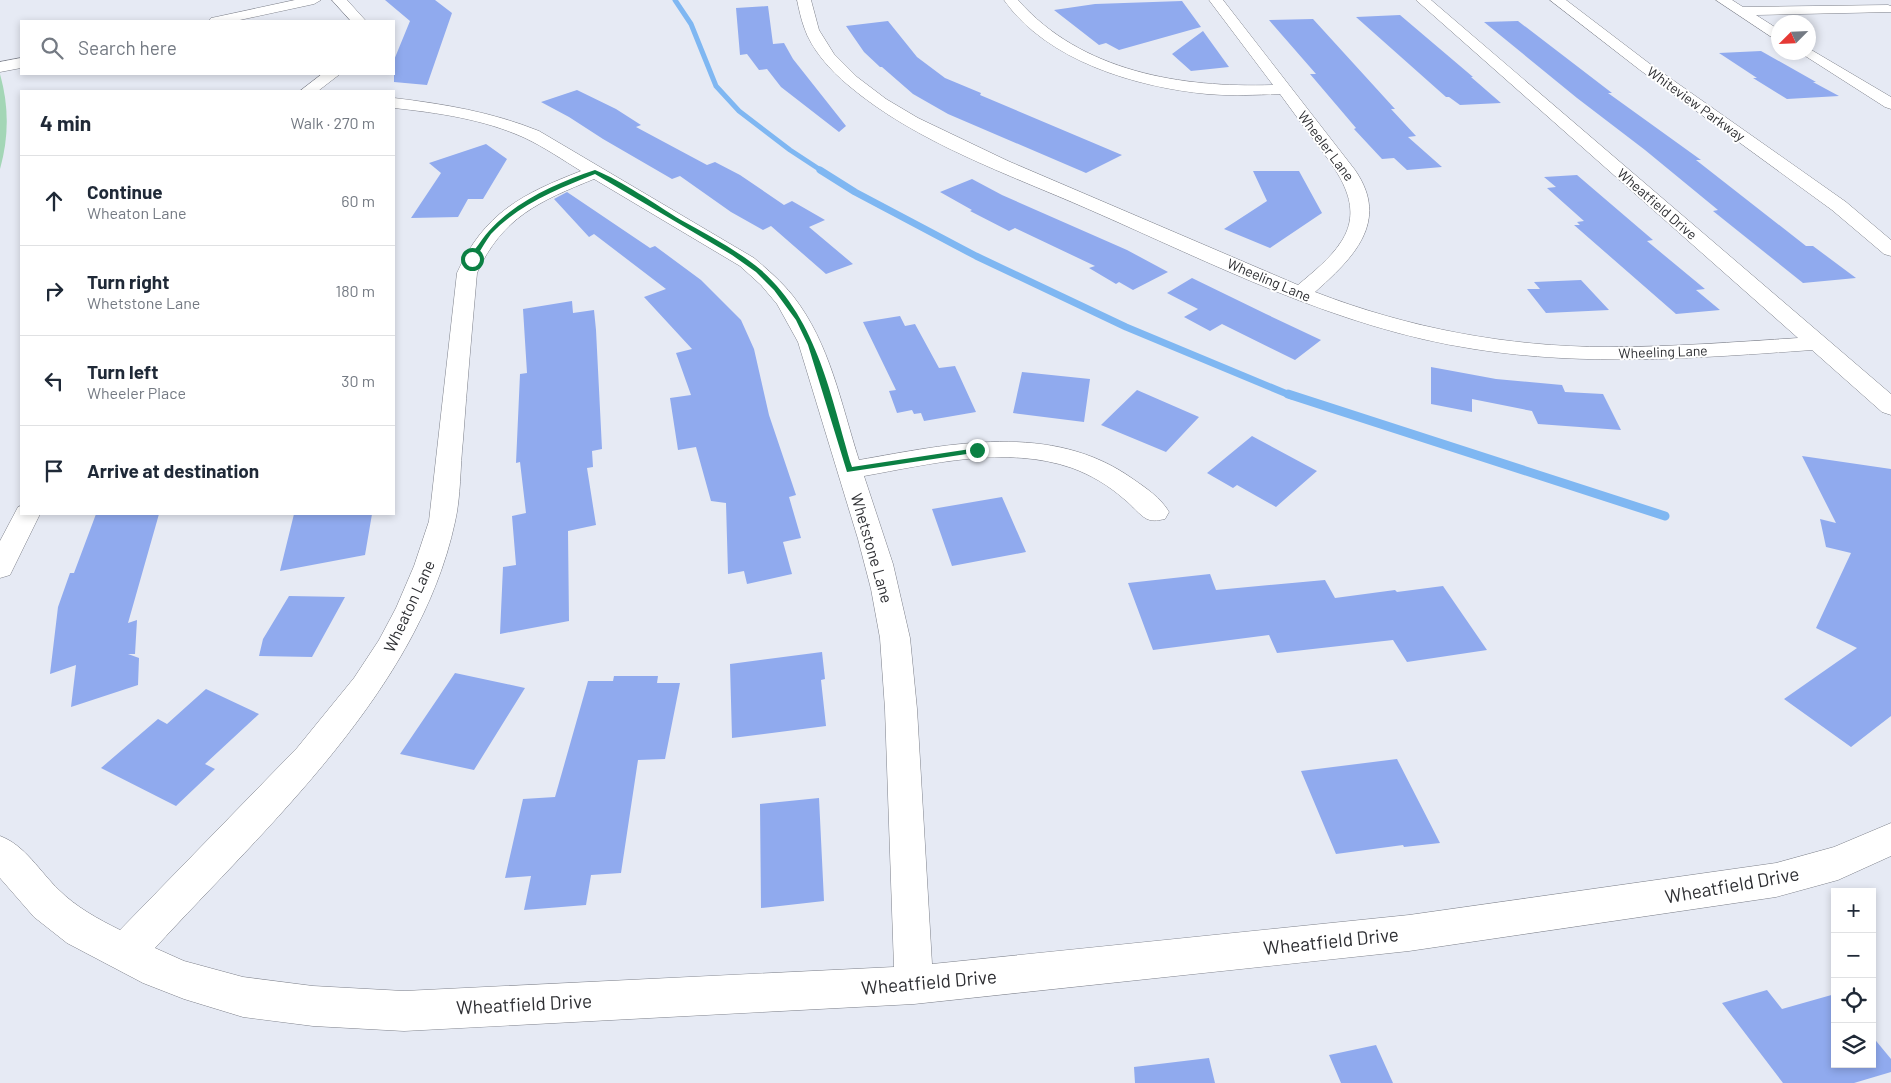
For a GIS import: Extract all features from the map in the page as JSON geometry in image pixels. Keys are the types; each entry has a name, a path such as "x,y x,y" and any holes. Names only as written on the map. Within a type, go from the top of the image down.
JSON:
{"street":[{"path":"221,20 314,0"},
{"path":"339,0 358,20"},
{"name":"Wheeling Lane","path":"804,0 807,22 830,58 857,85 898,114 959,146 1341,310 1390,324 1464,340 1547,352 1576,354 1651,353 1818,343"},
{"path":"1011,0 1025,17 1050,36 1079,53 1123,71 1163,82 1206,89 1284,89"},
{"name":"Wheeler Lane","path":"1216,0 1349,174 1355,184 1361,204 1358,233 1348,249 1300,294"},
{"name":"Wheatfield Drive","path":"1423,0 1891,407"},
{"name":"Whiteview Parkway","path":"1557,0 1645,67 1838,206 1891,250"},
{"path":"1723,0 1771,31"},
{"path":"1741,12 1888,9"},
{"path":"1816,58 1890,104"},
{"path":"0,67 20,63"},
{"path":"309,90 331,75"},
{"name":"Whetstone Lane","path":"395,103 460,112 508,125 533,136 734,254 758,271 777,289 800,320 811,345 850,470 882,581 895,639 900,701 914,984"},
{"name":"Wheaton Lane","path":"125,952 306,762 362,693 390,651 422,585 437,543 442,521 467,273 472,259 489,234 516,210 552,189 595,172"},
{"name":"Whiteview Parkway","path":"1838,206 1891,235"},
{"path":"850,470 977,450 1013,450 1041,453 1067,458 1095,467 1131,489 1156,512"},
{"path":"0,568 26,515"},
{"name":"Wheatfield Drive","path":"0,852 47,904 80,930 157,969 184,980 243,997 352,1009 404,1011 914,984 1409,933 1735,887 1808,872 1846,860 1891,839"}],"green space":[{"path":"0,74 7,121 0,169"}],"building":[{"path":"385,0 435,0 452,13 427,85 394,82 395,58 410,21"},
{"path":"1182,1 1201,27 1119,50 1106,43 1099,45 1054,10 1095,4"},
{"path":"768,6 773,44 784,43 793,59 846,126 839,132 781,87 767,69 759,70 747,54 740,55 736,8"},
{"path":"1400,15 1501,103 1460,105 1446,97 1356,17"},
{"path":"1313,19 1395,109 1391,109 1416,136 1408,137 1442,167 1407,170 1394,158 1382,159 1354,129 1356,128 1310,74 1316,74 1269,20"},
{"path":"888,21 917,57 945,78 981,93 980,95 1122,155 1086,173 948,114 913,94 864,52 846,26"},
{"path":"1518,21 1612,93 1608,93 1701,160 1696,160 1806,246 1813,246 1856,278 1803,283 1713,211 1718,210 1645,150 1577,98 1484,22"},
{"path":"1203,31 1229,67 1191,71 1172,54"},
{"path":"1761,51 1771,57 1771,60 1777,60 1839,96 1787,99 1753,78 1757,78 1719,53"},
{"path":"577,90 616,109 641,125 636,127 707,165 715,162 740,175 784,205 792,201 825,220 809,227 853,264 826,274 771,226 763,230 731,212 680,176 672,179 541,102"},
{"path":"486,144 507,159 483,199 468,199 458,217 411,218 441,173 429,163"},
{"path":"1253,171 1299,171 1322,213 1270,248 1224,229 1267,201"},
{"path":"1577,175 1653,240 1647,241 1705,289 1696,290 1720,310 1676,314 1574,225 1580,225 1577,222 1584,221 1547,188 1556,187 1544,177"},
{"path":"972,179 1002,195 1127,250 1168,272 1133,290 1119,282 1116,284 1089,268 1095,266 1015,228 1009,231 970,211 972,210 940,192"},
{"path":"567,192 650,248 655,246 701,280 741,320 754,349 769,415 796,495 789,497 801,538 783,542 792,574 747,584 744,571 728,574 726,503 711,501 696,447 678,450 670,398 691,395 676,353 692,349 644,297 666,289 594,234 589,237 554,199"},
{"path":"1192,278 1321,340 1295,360 1222,324 1210,331 1184,317 1198,309 1167,293"},
{"path":"1581,280 1609,310 1546,313 1527,289 1540,289 1534,282"},
{"path":"572,301 573,313 594,310 602,449 592,451 593,467 587,468 596,525 568,531 569,621 500,634 503,567 516,565 512,516 526,513 520,462 516,463 520,374 527,373 523,309"},
{"path":"900,316 905,326 915,324 939,368 955,366 976,412 924,421 921,413 914,414 912,410 897,413 889,391 896,390 863,322"},
{"path":"1431,367 1496,379 1562,385 1565,392 1603,394 1621,430 1538,424 1532,411 1472,399 1472,412 1431,404"},
{"path":"1022,372 1090,379 1084,422 1013,413"},
{"path":"1137,390 1199,417 1166,452 1101,425"},
{"path":"1252,436 1317,471 1276,507 1237,485 1233,488 1207,473"},
{"path":"1802,456 1891,469 1891,716 1851,747 1784,699 1857,648 1816,628 1851,553 1826,547 1820,519 1836,523"},
{"path":"1002,497 1026,552 952,566 932,509"},
{"path":"96,515 159,515 128,623 137,620 135,654 128,654 139,658 138,685 71,707 76,665 50,674 58,607 70,573 74,573"},
{"path":"294,515 372,515 365,555 280,571"},
{"path":"1210,574 1216,590 1325,580 1335,598 1443,586 1487,650 1407,662 1393,640 1277,653 1269,635 1153,650 1128,583"},
{"path":"289,596 345,597 312,657 259,656 263,639"},
{"path":"822,652 825,679 821,680 826,726 732,738 730,664"},
{"path":"455,673 525,688 474,770 400,754"},
{"path":"614,676 658,676 657,683 680,683 665,759 638,760 621,873 591,875 586,905 524,910 531,876 505,878 523,799 555,797 588,681 613,681"},
{"path":"206,689 259,714 205,764 215,769 176,806 101,768 158,719 167,724"},
{"path":"1397,759 1440,843 1404,847 1403,845 1336,854 1301,771"},
{"path":"819,798 824,901 761,908 760,804"},
{"path":"1767,990 1782,1009 1831,995 1831,1068 1876,1068 1876,1041 1891,1059 1891,1072 1854,1083 1783,1083 1722,1003"},
{"path":"1376,1045 1393,1083 1341,1083 1329,1055"},
{"path":"1209,1058 1215,1083 1135,1083 1134,1067"}],"waterway":[{"path":"675,0 691,24 716,86 739,111 790,150 822,171"},
{"path":"820,170 855,192 976,256 1126,327 1292,396"},
{"path":"1288,394 1665,516"}],"route":[{"path":"472,259 479,246 489,234 500,222 516,210 552,189 595,172 747,262 777,289 800,320 806,332 850,470 977,450"}]}
